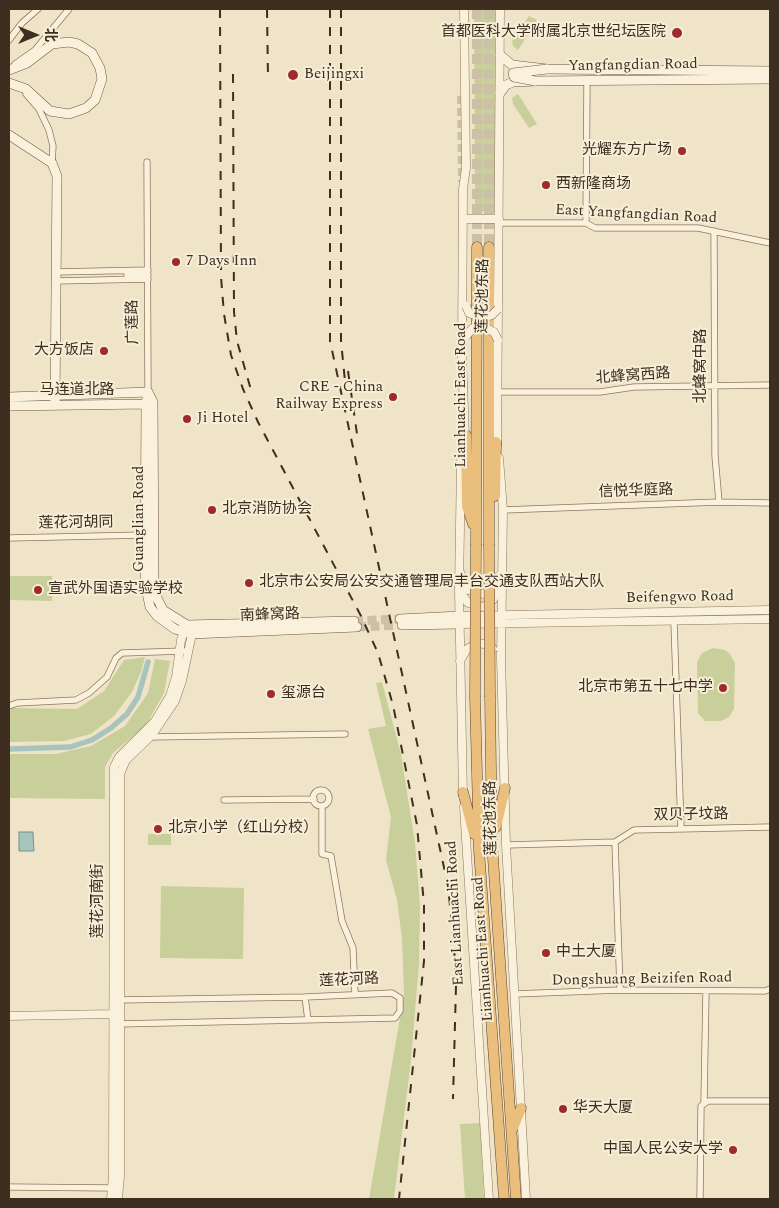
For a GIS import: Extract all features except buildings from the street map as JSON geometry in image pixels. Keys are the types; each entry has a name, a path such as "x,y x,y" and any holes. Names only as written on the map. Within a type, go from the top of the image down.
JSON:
{"highway":[{"name":"Lianhuachi East Road","path":"478,247 475,697 479,850 504,1199"},
{"name":"Lianhuachi East Road","path":"489,247 492,843 516,1199"},
{"path":"466,435 468,506 476,539"},
{"path":"489,539 495,509 496,442"},
{"path":"492,843 505,788"},
{"path":"463,792 479,850"},
{"path":"511,1131 521,1108"}],"main road":[{"path":"9,69 27,63 52,44 69,42 78,44 92,53 100,68 102,79 95,100 86,108 69,114 50,111 26,89 11,83"},
{"path":"502,57 517,66 547,70"},
{"path":"534,81 514,77 513,73 547,70"},
{"name":"Yangfangdian Road","path":"547,70 770,71"},
{"name":"Yangfangdian Road","path":"502,90 513,82 534,81 770,79"},
{"path":"9,135 52,164 57,176 58,244 55,277 55,404"},
{"path":"148,392 146,404 144,584 150,607 158,616 189,629"},
{"name":"马连道北路","path":"9,396 148,392"},
{"name":"Guanglian Road","path":"148,392 153,402 156,596 169,615 189,629"},
{"name":"马连道北路","path":"9,406 146,404"},
{"path":"401,622 460,620"},
{"name":"南蜂窝路","path":"189,629 355,624"}],"street":[{"path":"9,40 22,23 38,9"},
{"path":"9,69 35,50 69,9"},
{"name":"莲花池东路","path":"464,9 467,401 465,406"},
{"name":"莲花池东路","path":"500,9 502,90 496,442 502,477 503,510 501,658 506,845 526,1199"},
{"path":"586,222 587,80"},
{"path":"11,83 24,92 39,109 49,130 53,146 52,164"},
{"name":"广莲路","path":"147,162 148,392"},
{"name":"莲花池东路","path":"460,620 461,462 466,435 462,218 466,168"},
{"path":"465,219 499,221"},
{"name":"East Yangfangdian Road","path":"499,221 586,222 595,228 698,228 770,243"},
{"name":"北蜂窝中路","path":"714,230 715,456 720,502"},
{"path":"55,277 148,275"},
{"path":"466,306 469,313 483,318 492,316 498,309"},
{"path":"466,336 473,328 483,327 494,332 498,340"},
{"name":"北蜂窝西路","path":"497,392 600,392 634,387 770,385"},
{"path":"461,484 457,478 456,462 462,438 462,414"},
{"name":"信悦华庭路","path":"503,510 720,502 770,503"},
{"name":"莲花河胡同","path":"9,538 144,535"},
{"path":"460,570 468,590 483,594 493,588 501,572"},
{"path":"459,590 468,603 483,607 493,600 501,583"},
{"name":"Beifengwo Road","path":"501,619 770,610"},
{"path":"460,620 501,619"},
{"name":"Beifengwo Road","path":"501,619 674,622 770,619"},
{"name":"East Lianhuachi Road","path":"460,620 463,792 489,1199"},
{"path":"674,622 681,828"},
{"name":"莲花河南街","path":"118,1199 116,1188 114,767 119,757 150,727 165,705 174,686 189,629"},
{"path":"460,662 467,649 478,643 490,646 501,658"},
{"path":"9,706 17,703 76,700 89,693 107,677 116,658 122,653 183,651"},
{"name":"莲花河南街","path":"116,1024 112,1014 116,1000 120,774 126,760 150,737 166,717 175,701 182,681 183,651"},
{"path":"150,737 345,734"},
{"path":"314,799 319,791 326,792 329,799 322,806 322,854 331,856 342,921 353,948 355,994"},
{"path":"224,800 314,799"},
{"path":"314,799 317,805 322,806"},
{"name":"双贝子坟路","path":"616,842 634,830 770,827"},
{"path":"506,845 616,842 620,990"},
{"name":"Dongshuang Beizifen Road","path":"514,994 620,990 765,991 770,989"},
{"path":"700,1199 701,1106 704,1103 706,991"},
{"name":"莲花河路","path":"116,1000 305,997 395,993 400,998 400,1014 395,1018 116,1024"},
{"path":"305,997 308,1020"},
{"path":"9,1016 112,1014"},
{"path":"704,1103 708,1101 770,1102"},
{"path":"9,1187 116,1188"},
{"name":"莲花河南街","path":"111,1199 116,1188"}],"green space":[{"path":"474,9 495,9 497,203 494,208 486,212 481,211 475,203"},
{"path":"529,16 537,20 518,50 513,46 512,41"},
{"path":"518,94 537,124 529,128 513,104 512,98"},
{"path":"10,576 52,576 52,601 9,600"},
{"path":"713,648 725,650 730,654 735,663 734,709 729,717 721,721 705,721 698,713 697,662 702,653"},
{"path":"145,657 132,692 114,716 91,734 64,741 9,742 9,708 77,709 104,691 124,660"},
{"path":"155,659 170,661 164,693 146,725 113,753 105,767 105,799 9,798 9,754 55,754 91,746 125,726 148,693"},
{"path":"382,682 401,754 415,843 420,905 419,964 411,1060 394,1199 369,1199 404,994 402,939 397,900 386,860 391,817 368,729 386,726 376,683"},
{"path":"148,834 171,834 171,845 148,845"},
{"path":"161,886 244,888 243,959 160,958"},
{"path":"480,1123 484,1199 465,1199 460,1124"}],"water":[{"path":"19,832 33,832 34,851 19,851"}],"waterway":[{"path":"9,749 70,747 92,740 111,728 127,714 138,697 148,662"}],"tunnel":[{"path":"477,9 477,247"},
{"path":"489,9 489,247"},
{"path":"461,96 462,182"},
{"path":"354,621 400,619"},
{"path":"357,627 402,625"}],"railway":[{"path":"220,9 221,277 224,314 231,355 243,389 258,422 361,616 378,653 393,705 417,825 424,905 424,961 399,1199"},
{"path":"267,9 268,78"},
{"path":"330,9 330,341 448,886 456,986 453,1099"},
{"path":"341,9 341,341 345,381"},
{"path":"233,74 234,312 237,341 251,390"},
{"path":"348,371 358,441"}],"place":[{"name":"首都医科大学附属北京世纪坛医院","path":"677,33"},
{"name":"Beijingxi","path":"293,75"},
{"name":"光耀东方广场","path":"682,151"},
{"name":"西新隆商场","path":"546,185"},
{"name":"7 Days Inn","path":"176,262"},
{"name":"大方饭店","path":"104,351"},
{"name":"CRE - China Railway Express","path":"393,397"},
{"name":"Ji Hotel","path":"187,419"},
{"name":"北京消防协会","path":"212,510"},
{"name":"北京市公安局公安交通管理局丰台交通支队西站大队","path":"249,583"},
{"name":"宣武外国语实验学校","path":"38,590"},
{"name":"北京市第五十七中学","path":"723,688"},
{"name":"玺源台","path":"271,694"},
{"name":"北京小学（红山分校）","path":"158,829"},
{"name":"中土大厦","path":"546,953"},
{"name":"华天大厦","path":"563,1109"},
{"name":"中国人民公安大学","path":"733,1150"}]}
